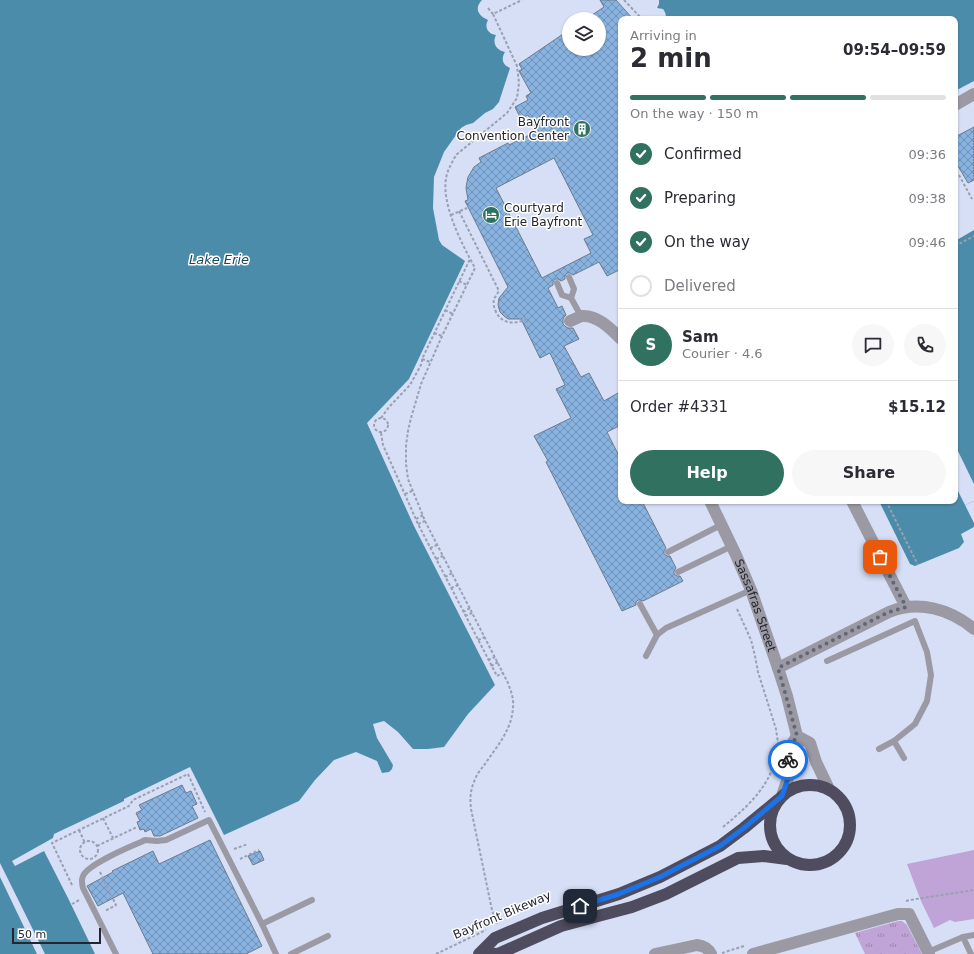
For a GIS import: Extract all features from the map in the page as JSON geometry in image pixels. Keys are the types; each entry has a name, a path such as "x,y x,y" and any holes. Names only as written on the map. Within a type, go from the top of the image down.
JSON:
{"highway":[{"path":"480,954 495,938 542,918 619,894 660,877 720,846 744,828 786,792 796,787 808,785 819,786 838,796 850,815 851,826 845,847 829,862 818,865 807,866 796,864 787,859 773,842 770,831 772,809 780,798"},
{"path":"480,954 498,954 561,926 632,907 666,894 738,858 764,856 787,859"}],"street":[{"path":"958,103 974,94"},
{"path":"575,319 589,317 600,321 618,336"},
{"name":"Sassafras Street","path":"711,504 751,590 778,668 797,736"},
{"path":"854,504 906,607"},
{"path":"778,668 889,612 906,607 919,606 935,609 956,617 974,629"},
{"path":"780,798 788,778 789,749 797,736 810,743 816,762 829,790"},
{"path":"753,954 898,914 909,914 929,953"},
{"path":"655,954 697,946 707,949 711,954"}],"lane":[{"path":"569,277 574,289 571,298 575,319"},
{"path":"556,283 562,295 571,298"},
{"path":"668,552 721,525"},
{"path":"678,572 732,546"},
{"path":"646,656 656,635 666,628 751,590"},
{"path":"640,604 656,635"},
{"path":"827,661 915,621 927,652 931,675 927,701 915,724 894,741 879,749"},
{"path":"894,741 904,758"},
{"path":"116,954 83,888 83,874 92,866 145,840 166,840 209,820 276,954"},
{"path":"262,924 312,900"},
{"path":"929,953 963,937 974,934"},
{"path":"291,954 328,936"},
{"path":"963,937 971,954"}],"path":[{"path":"493,14 522,0"},
{"path":"624,0 639,16"},
{"path":"381,433 383,445 418,524 497,676 503,673 425,521 408,479 406,464 406,446 411,418 421,384 442,336 475,268 454,225 447,202 445,183 447,175 456,155 507,113 516,98 520,83 517,66 493,14 488,8"},
{"path":"959,175 972,199"},
{"path":"451,215 466,208"},
{"path":"459,212 499,291 494,300 494,304 500,318 504,321 515,323 526,319 528,323"},
{"path":"958,244 974,236"},
{"path":"381,433 375,430 374,423 378,418 381,418 389,407 410,385 422,363 422,359 434,333 470,259"},
{"path":"459,281 467,285"},
{"path":"445,310 453,314"},
{"path":"434,333 442,336"},
{"path":"422,359 430,362"},
{"path":"381,418 385,419 388,424 388,427 381,433"},
{"path":"405,494 412,491"},
{"path":"888,504 918,565"},
{"path":"416,519 423,515"},
{"path":"418,524 425,521"},
{"path":"430,548 437,545"},
{"path":"436,559 443,556"},
{"path":"445,577 452,573"},
{"path":"451,588 458,585"},
{"path":"463,612 470,608"},
{"path":"737,608 751,640 758,672 776,729 778,747"},
{"path":"465,616 472,613"},
{"path":"478,640 485,637"},
{"path":"488,660 495,657"},
{"path":"491,666 498,662"},
{"name":"Bayfront Bikeway","path":"436,954 498,924 492,910 470,800 471,792 478,772 504,737 512,718 512,697 503,673"},
{"path":"721,829 746,807 761,790 769,777 775,763 777,753"},
{"path":"73,885 52,843 129,806 133,800 188,774 209,820"},
{"path":"103,818 113,839"},
{"path":"97,847 137,827"},
{"path":"79,830 85,843"},
{"path":"85,843 93,843 97,847 98,852 96,856 89,859 82,856 80,848 85,843"},
{"path":"234,849 248,844"},
{"path":"240,860 259,850"},
{"path":"98,869 116,905 105,910 104,913"},
{"path":"719,954 740,948"}],"green space":[{"path":"974,850 974,919 955,922 950,920 934,928 921,901 907,864"},
{"path":"902,921 907,925 922,954 865,954 855,933"}],"water":[{"name":"Lake Erie","path":"0,0 482,0 478,6 478,12 488,20 486,25 487,28 489,32 496,35 494,41 496,46 499,50 505,52 503,61 507,67 510,68 499,102 493,109 485,113 473,123 461,128 444,152 434,177 433,208 439,240 442,245 465,261 409,379 367,423 414,526 495,685 468,714 444,747 413,749 398,732 384,721 373,724 377,738 393,765 389,772 382,773 377,761 356,752 334,760 315,780 299,801 224,835 190,767 124,799 124,801 54,834 53,838 12,861 15,866 44,851 95,954 45,954 0,863"},
{"path":"659,0 974,0 974,81 958,89 958,16 666,16 663,9 657,8"},
{"path":"974,230 974,501 965,505 974,523 974,527 961,534 964,542 959,548 915,566 910,564 880,504 958,504 958,239"},
{"path":"0,877 37,954 0,954"}],"pier":[{"path":"958,451 974,484 974,501 965,505 958,491"}],"building":[{"path":"600,0 616,0 630,16 618,16 618,270 607,276 599,262 573,275 567,273 565,279 561,281 555,279 553,285 548,288 558,308 562,306 566,315 563,319 563,324 568,328 573,328 579,339 564,346 581,377 589,373 604,401 618,393 618,426 607,432 618,454 618,504 644,504 666,548 664,554 670,556 676,568 674,574 680,576 683,581 643,601 638,600 636,605 622,611 546,462 548,461 534,436 571,418 556,389 565,385 550,353 540,358 521,319 508,319 500,312 498,305 499,298 508,287 465,201 468,200 466,188 468,177 474,167 481,162 479,158 508,143 509,145 537,131 528,115 521,119 515,107 528,100 526,96 531,93 519,71 522,69 519,64 562,35 562,56 606,56 606,12 596,12 604,7","holes":["554,158 593,235 584,239 591,253 542,278 496,188"]},
{"path":"974,127 974,180 968,183 958,166 958,135"},
{"path":"182,785 186,793 191,791 197,804 192,806 198,818 160,836 154,836 151,829 145,832 144,829 140,830 137,822 140,821 136,813 142,810 139,805"},
{"path":"210,840 262,946 246,954 153,954 123,893 98,906 87,886 113,872 112,871 153,851 159,864"},
{"path":"260,851 264,860 253,865 248,856"}],"way so far":[{"path":"788,760 789,749 797,736 778,668 889,612 898,608 906,607 880,557"}],"place":[{"name":"Bayfront Convention Center","path":"582,129"},
{"name":"Courtyard Erie Bayfront","path":"491,215"}],"route":[{"path":"580,906 619,894 660,877 720,846 782,796 788,778 788,760"}]}
